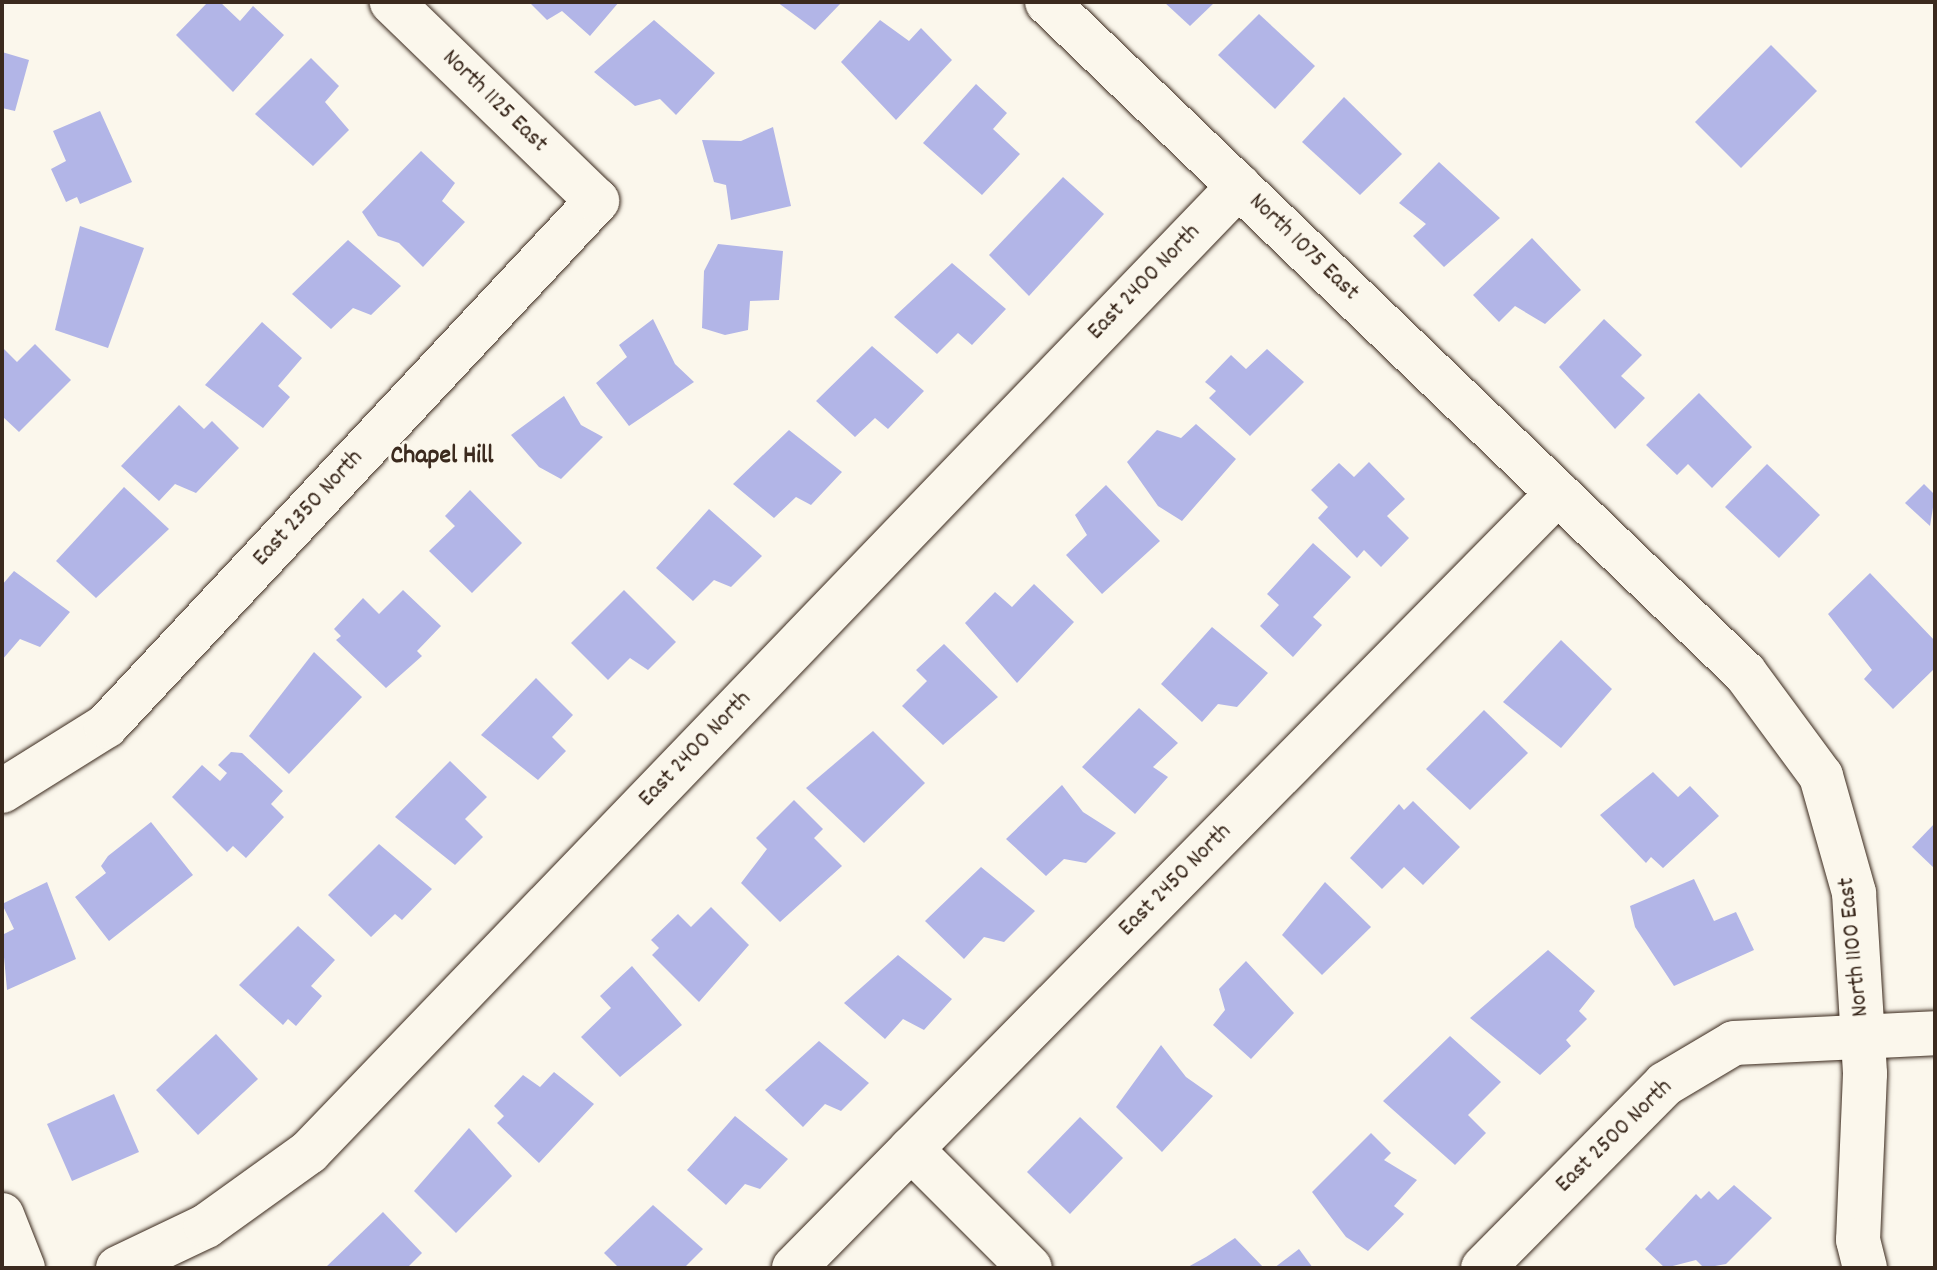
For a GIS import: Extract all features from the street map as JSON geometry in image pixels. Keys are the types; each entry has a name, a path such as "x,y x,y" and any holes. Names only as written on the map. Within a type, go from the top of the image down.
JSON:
{"street":[{"name":"North 1125 East","path":"392,2 597,201"},
{"name":"North 1075 East","path":"1047,2 1558,493"},
{"name":"East 2400 North","path":"118,1268 206,1226 309,1152 1239,186"},
{"name":"East 2350 North","path":"2,791 106,726 597,201"},
{"name":"North 1100 East","path":"1558,493 1745,673 1821,776 1854,893 1864,1036 1858,1240 1865,1268"},
{"name":"East 2450 North","path":"794,1268 1558,493"},
{"name":"East 2500 North","path":"1483,1268 1665,1084 1734,1043 1935,1033"},
{"path":"911,1149 1030,1268"},
{"path":"2,1215 23,1268"}],"building":[{"path":"208,2 220,2 240,21 253,6 284,35 233,92 176,35"},
{"path":"529,2 619,2 590,36 562,11 547,20"},
{"path":"777,2 842,2 815,30"},
{"path":"1164,2 1215,2 1190,26"},
{"path":"1259,14 1315,66 1275,109 1218,55"},
{"path":"654,20 715,73 676,115 660,99 635,106 594,72"},
{"path":"880,20 909,41 921,28 952,60 896,120 841,62"},
{"path":"1771,45 1817,91 1741,168 1695,122"},
{"path":"2,52 29,60 15,111 2,108"},
{"path":"311,58 339,86 325,102 349,130 313,166 255,114"},
{"path":"976,84 1007,113 993,129 1020,154 982,195 923,143"},
{"path":"1344,97 1402,154 1360,195 1302,142"},
{"path":"100,111 132,182 80,204 77,197 66,202 51,169 66,161 53,131"},
{"path":"773,127 791,206 731,220 726,185 714,182 702,140 741,141"},
{"path":"421,151 455,183 442,201 465,222 423,267 399,243 378,236 362,212"},
{"path":"1439,162 1500,218 1444,267 1413,236 1426,224 1399,203"},
{"path":"1063,177 1104,214 1029,296 989,255"},
{"path":"80,226 144,248 108,348 55,330"},
{"path":"1532,238 1581,290 1545,324 1515,306 1499,322 1473,295"},
{"path":"348,240 401,286 371,315 353,308 331,329 292,294"},
{"path":"718,244 783,251 779,300 750,301 748,330 725,335 702,328 704,271"},
{"path":"952,263 1006,309 972,345 958,333 937,354 894,317"},
{"path":"653,319 675,364 694,382 629,426 596,383 627,357 619,345"},
{"path":"1604,319 1642,355 1621,376 1645,398 1615,429 1559,367"},
{"path":"262,322 302,358 278,386 290,397 263,428 205,385"},
{"path":"35,344 71,380 19,432 2,416 2,347 17,362"},
{"path":"872,346 924,391 888,429 875,418 855,437 816,401"},
{"path":"1267,349 1304,382 1250,436 1209,398 1216,391 1205,382 1231,355 1246,369"},
{"path":"1699,393 1752,447 1712,488 1688,464 1677,475 1646,445"},
{"path":"564,396 581,425 603,437 561,479 539,467 511,435"},
{"path":"179,405 204,429 212,421 239,448 196,493 175,484 159,501 121,466"},
{"path":"1196,424 1236,459 1182,521 1158,506 1127,462 1157,430 1181,438"},
{"path":"789,430 842,472 811,505 796,497 774,518 733,484"},
{"path":"1369,462 1405,499 1387,516 1409,538 1381,567 1364,550 1357,558 1318,518 1328,507 1311,490 1339,463 1354,477"},
{"path":"1767,464 1820,515 1779,558 1725,507"},
{"path":"1924,484 1935,495 1930,526 1905,503"},
{"path":"1106,485 1160,541 1102,594 1066,555 1087,535 1075,515"},
{"path":"124,487 169,529 96,598 56,561"},
{"path":"470,490 522,543 472,593 429,551 455,526 445,516"},
{"path":"709,509 762,556 731,587 714,580 693,601 656,568"},
{"path":"1313,543 1351,577 1313,617 1322,625 1293,657 1260,626 1279,605 1267,594"},
{"path":"14,571 70,612 40,647 20,639 2,660 2,585"},
{"path":"1870,573 1935,641 1935,668 1893,709 1864,679 1872,670 1828,614"},
{"path":"1034,584 1074,622 1017,683 965,623 995,592 1012,607"},
{"path":"403,590 441,626 417,651 422,656 386,688 336,640 341,636 334,629 363,598 379,614"},
{"path":"624,590 676,642 648,670 630,658 608,680 571,643"},
{"path":"1212,627 1268,673 1237,707 1218,704 1202,722 1161,684"},
{"path":"1561,640 1612,689 1561,748 1503,702"},
{"path":"944,644 998,697 943,745 902,706 927,681 916,670"},
{"path":"314,652 362,697 289,774 249,736"},
{"path":"536,678 573,715 552,737 566,751 538,780 481,735"},
{"path":"1139,708 1178,743 1153,767 1168,777 1135,814 1082,767"},
{"path":"1484,710 1528,753 1470,810 1426,769"},
{"path":"873,731 925,783 864,843 806,788"},
{"path":"231,752 242,753 283,791 271,804 284,817 246,858 233,846 227,852 172,797 202,765 220,781 227,773 218,765"},
{"path":"450,761 487,797 465,819 483,837 455,865 395,817"},
{"path":"1653,772 1678,797 1690,786 1719,816 1663,868 1651,857 1646,863 1600,815"},
{"path":"1062,785 1083,812 1116,833 1086,863 1064,859 1046,876 1006,839"},
{"path":"794,800 823,829 814,838 842,866 780,922 741,883 767,849 756,838"},
{"path":"1413,801 1460,847 1423,885 1404,867 1382,889 1350,858 1399,804 1404,810"},
{"path":"151,822 193,875 109,941 75,897 106,873 101,866 108,856"},
{"path":"1935,823 1935,869 1912,847"},
{"path":"379,844 432,889 402,920 395,914 371,937 328,895"},
{"path":"981,867 1035,911 1004,942 984,937 964,959 925,921"},
{"path":"1694,879 1714,921 1736,912 1754,950 1674,986 1635,927 1630,906"},
{"path":"47,882 76,959 7,990 2,935 14,929 2,904"},
{"path":"1325,882 1371,927 1322,975 1282,935"},
{"path":"711,907 749,945 699,1002 652,955 659,948 651,940 678,914 691,927"},
{"path":"298,926 335,960 311,986 322,996 296,1026 288,1019 283,1025 239,985"},
{"path":"1548,950 1595,991 1579,1011 1587,1019 1566,1040 1571,1046 1540,1075 1470,1018"},
{"path":"898,955 952,999 924,1030 903,1019 885,1039 844,1003"},
{"path":"1246,961 1294,1013 1251,1059 1213,1025 1225,1010 1219,989"},
{"path":"632,966 682,1025 620,1077 581,1037 611,1008 600,996"},
{"path":"216,1034 258,1079 198,1135 156,1090"},
{"path":"1450,1036 1501,1082 1468,1115 1486,1133 1455,1165 1383,1101"},
{"path":"819,1041 869,1083 841,1111 825,1104 803,1127 765,1090"},
{"path":"1161,1045 1186,1077 1213,1096 1162,1152 1116,1107"},
{"path":"554,1072 594,1104 539,1163 497,1123 504,1116 494,1106 523,1075 540,1087"},
{"path":"114,1094 139,1152 72,1181 47,1124"},
{"path":"735,1116 788,1159 760,1189 745,1184 726,1205 687,1170"},
{"path":"1080,1117 1123,1158 1070,1214 1027,1172"},
{"path":"469,1128 512,1176 456,1233 414,1191"},
{"path":"1371,1133 1391,1153 1384,1160 1417,1180 1394,1206 1404,1214 1368,1251 1346,1237 1312,1192"},
{"path":"1734,1185 1772,1218 1726,1264 1704,1268 1696,1260 1665,1268 1645,1249 1696,1194 1701,1199 1709,1191 1718,1200"},
{"path":"653,1205 703,1249 684,1268 619,1268 604,1253"},
{"path":"383,1212 422,1253 407,1268 325,1268"},
{"path":"1235,1238 1264,1268 1186,1268 1206,1257"},
{"path":"1299,1249 1313,1268 1274,1268"}],"district":[{"name":"Chapel Hill","path":"442,457"}]}
